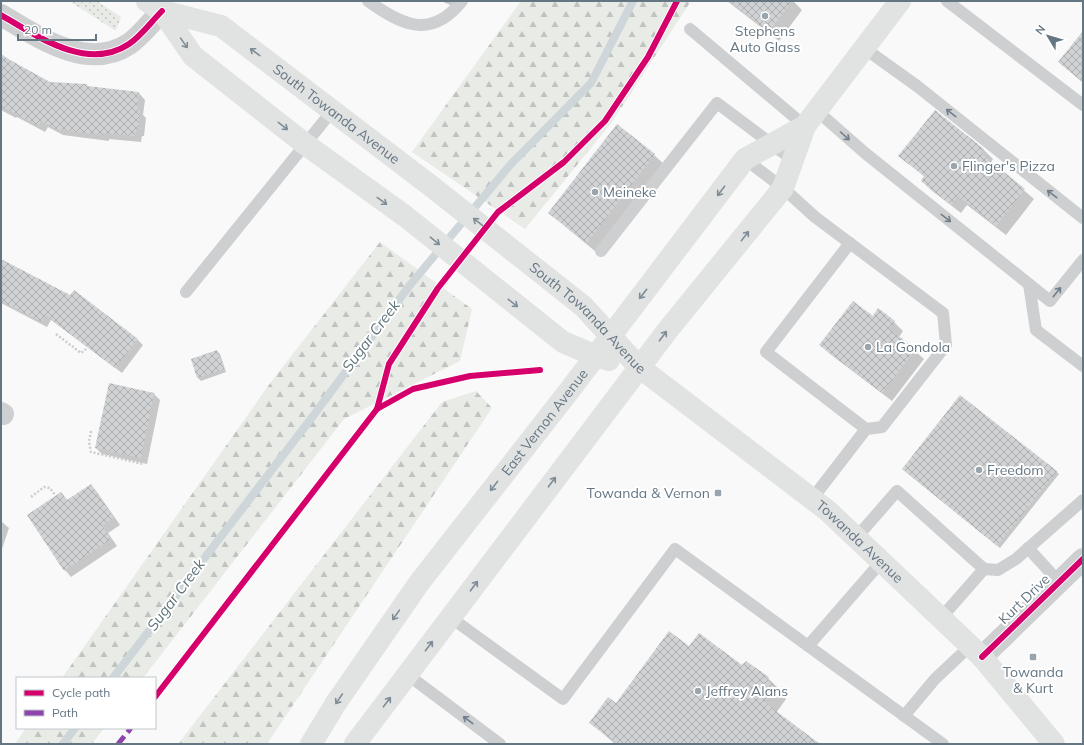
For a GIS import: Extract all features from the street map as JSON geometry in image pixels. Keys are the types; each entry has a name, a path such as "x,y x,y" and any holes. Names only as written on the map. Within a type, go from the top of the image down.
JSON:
{"main road":[{"name":"East Vernon Avenue","path":"354,744 408,675 639,367 783,188 810,118 900,1"},
{"name":"South Towanda Avenue","path":"155,6 221,26 431,186 583,306 639,367"},
{"name":"South Towanda Avenue","path":"155,6 193,56 305,144 404,216 563,342 596,356 639,367"},
{"name":"East Vernon Avenue","path":"311,744 336,703 419,583 596,356 745,159 772,144 810,118"},
{"name":"Towanda Avenue","path":"639,367 828,511 976,651 1054,744"}],"street":[{"path":"1,15 54,44 73,52 87,54 111,52 130,44 155,6"},
{"name":"Kurt Drive","path":"976,651 1059,582 1083,559"}],"lane":[{"path":"368,1 390,17 418,25 431,24 444,18 456,9 462,1"},
{"path":"947,1 1083,105"},
{"path":"690,30 810,118 871,158 1050,301 1083,260"},
{"path":"864,48 917,86 1083,218"},
{"path":"601,251 717,103 793,160"},
{"path":"186,292 332,111"},
{"path":"745,159 783,188 815,217 850,243 943,313 946,345 882,427 866,429 766,352 850,243"},
{"path":"1029,284 1036,330 1083,366"},
{"path":"812,499 866,429"},
{"path":"856,538 897,491 984,569 998,570 1016,559 1083,500"},
{"path":"1028,548 1059,582"},
{"path":"450,617 563,699 675,549 943,744"},
{"path":"808,646 881,562"},
{"path":"940,618 984,569"},
{"path":"904,716 934,679 976,651"},
{"path":"408,675 500,744"}],"path":[{"path":"56,334 81,353 86,349"},
{"path":"91,431 89,442 91,452 143,464 146,454"},
{"path":"31,497 44,487 50,488 55,495"}],"green space":[{"path":"69,1 97,1 121,17 116,31"},
{"path":"521,1 691,1 612,122 525,229 412,152"},
{"path":"380,242 472,309 460,361 344,419 144,677 63,677 271,382"},
{"path":"476,391 492,408 267,744 178,744 442,402"},
{"path":"25,729 103,729 92,744 15,744"}],"building":[{"name":"Stephens Auto Glass","path":"729,1 792,1 769,32"},
{"path":"1083,31 1083,82 1058,62"},
{"path":"1,55 50,82 87,84 87,86 139,92 137,110 140,110 138,131 136,130 135,136 103,133 103,135 56,129 41,121 39,126 1,106"},
{"name":"Flinger's Pizza","path":"935,110 984,149 981,153 1025,189 996,226 958,196 951,205 921,181 924,176 898,156"},
{"name":"Meineke","path":"617,124 655,154 587,243 548,213"},
{"path":"1,259 70,295 74,290 138,339 115,368 45,315 42,322 1,301"},
{"name":"La Gondola","path":"853,301 873,316 878,308 895,321 889,329 916,349 882,393 819,345"},
{"path":"217,350 224,369 197,378 191,359"},
{"path":"109,383 154,393 141,458 95,448"},
{"name":"Freedom","path":"960,395 1057,471 997,546 902,469"},
{"path":"91,484 114,518 102,526 111,539 64,571 27,515 61,492 67,500"},
{"name":"Jeffrey Alans","path":"669,631 689,646 699,633 742,665 746,661 769,677 767,680 775,686 764,702 820,744 618,744 589,723 608,697 616,703"}],"waterway":[{"name":"Sugar Creek","path":"114,677 313,416 410,285 511,164 591,83 633,1"},
{"name":"Sugar Creek","path":"63,744 74,729"}],"marked path":[{"path":"118,744 130,729"}],"cycle path":[{"path":"156,696 377,409 389,364 438,288 498,212 564,162 605,121 648,57 677,1"},
{"path":"1,15 46,41 63,48 80,53 96,54 113,52 129,44 142,33 162,11"},
{"path":"377,409 413,389 470,376 540,370"},
{"path":"982,657 1083,559"}],"place":[{"name":"Stephens Auto Glass","path":"765,16"},
{"name":"Flinger's Pizza","path":"954,166"},
{"name":"Meineke","path":"595,192"},
{"name":"La Gondola","path":"868,347"},
{"name":"Freedom","path":"979,470"},
{"name":"Towanda & Vernon","path":"718,493"},
{"name":"Towanda & Kurt","path":"1033,657"},
{"name":"Jeffrey Alans","path":"698,691"}]}
